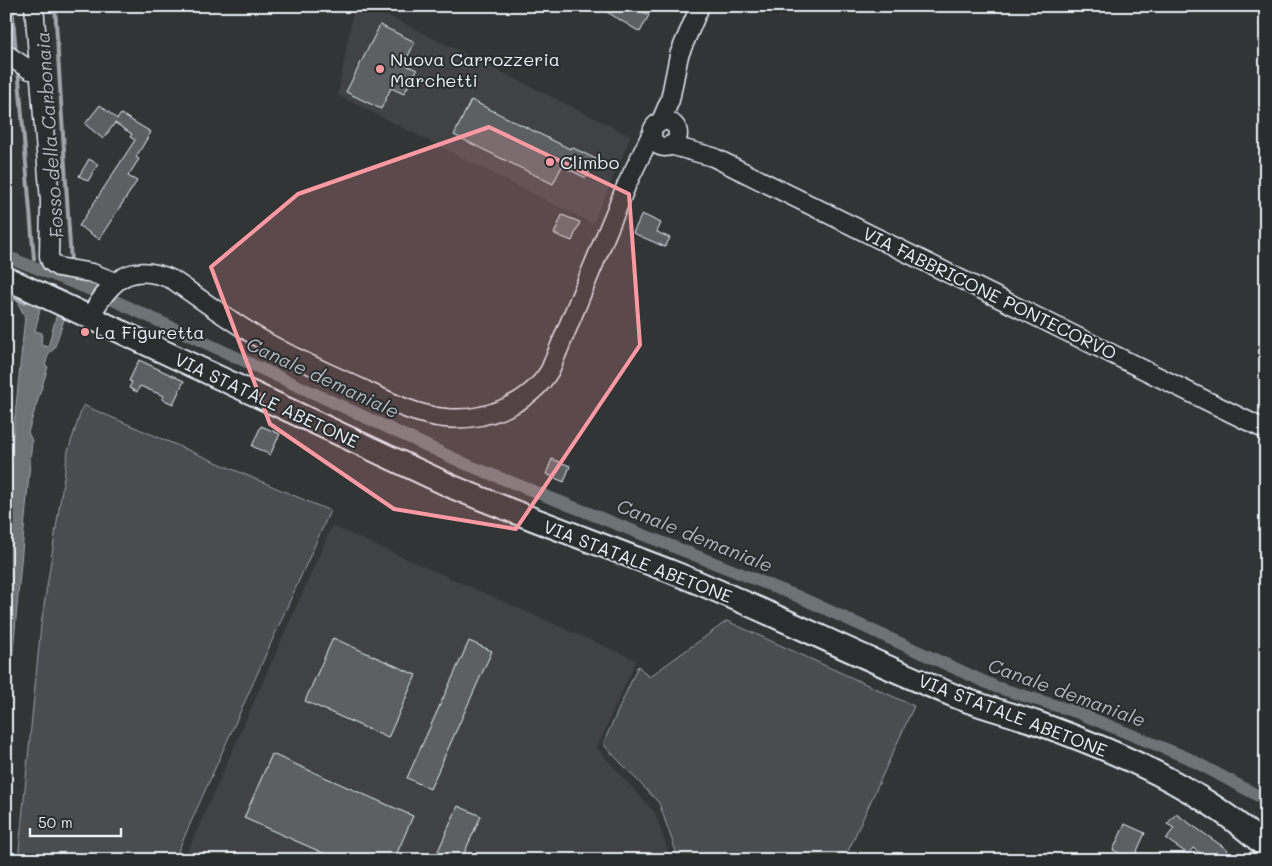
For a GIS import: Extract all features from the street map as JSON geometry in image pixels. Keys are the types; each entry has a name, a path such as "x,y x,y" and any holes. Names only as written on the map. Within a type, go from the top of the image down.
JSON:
{"main road":[{"name":"VIA STATALE ABETONE","path":"13,281 86,313 487,501 680,576 958,697 1039,723 1133,761 1188,789 1237,821 1266,847"}],"street":[{"path":"34,6 37,69 50,201 50,259 58,267 92,273 112,285"},
{"path":"86,313 112,285 126,275 138,272 159,274 173,280 269,344 384,399 421,413 438,417 478,416 516,403 546,376 634,170 667,134 678,55 700,6"},
{"path":"6,54 30,70 37,69"},
{"name":"VIA FABBRICONE PONTECORVO","path":"667,134 1266,430"}],"highlighted area":[{"path":"489,127 629,194 640,345 516,529 394,509 270,424 211,267 298,194"}],"shaded area":[{"path":"354,6 368,6 631,136 593,224 338,95"},
{"path":"21,296 35,302 35,306 40,310 35,331 42,333 41,345 48,347 57,313 65,317 54,349 49,353 45,365 48,367 28,432 32,441 6,729 6,504 25,317 19,305"},
{"path":"83,405 330,511 174,860 18,860 41,625 68,451"},
{"path":"332,526 636,660 597,748 655,813 671,860 191,860 185,857"},
{"path":"727,621 914,706 844,860 679,860 659,803 603,744 638,666 649,677"}],"building":[{"path":"597,6 631,6 649,15 640,32"},
{"path":"380,25 415,42 404,64 417,70 404,94 391,88 381,109 346,92"},
{"path":"471,100 570,149 571,147 596,159 586,178 562,166 553,184 454,135"},
{"path":"100,105 117,119 121,114 151,132 136,157 139,159 128,176 137,181 99,239 79,226 135,140 130,137 132,134 115,123 103,139 85,124"},
{"path":"89,159 98,164 88,181 79,176"},
{"path":"642,214 661,223 657,232 670,238 665,247 633,233"},
{"path":"562,215 580,222 572,241 554,234"},
{"path":"139,360 184,381 173,404 162,399 164,396 140,386 137,392 129,388 132,382 129,381"},
{"path":"261,426 280,434 270,455 252,446"},
{"path":"552,459 570,466 564,482 546,474"},
{"path":"333,638 416,675 388,738 305,701"},
{"path":"469,641 492,651 430,789 407,778"},
{"path":"272,754 413,816 394,860 339,860 244,818"},
{"path":"458,806 481,816 461,860 434,860"},
{"path":"1176,814 1228,850 1223,860 1209,860 1193,848 1188,854 1166,839 1174,828 1167,824"},
{"path":"1125,824 1145,833 1133,860 1113,850"}],"waterway":[{"path":"12,6 16,54"},
{"name":"Fosso della Carbonaia","path":"55,6 71,262"},
{"path":"18,68 34,259"},
{"name":"Canale demaniale","path":"6,256 93,291"},
{"path":"6,295 25,302"},
{"name":"Canale demaniale","path":"111,299 468,465 797,596 996,687 1076,712 1188,758 1266,800"}],"place":[{"name":"Nuova Carrozzeria Marchetti","path":"380,69"},
{"name":"Climbo","path":"550,162"},
{"name":"La Figuretta","path":"85,332"}]}
